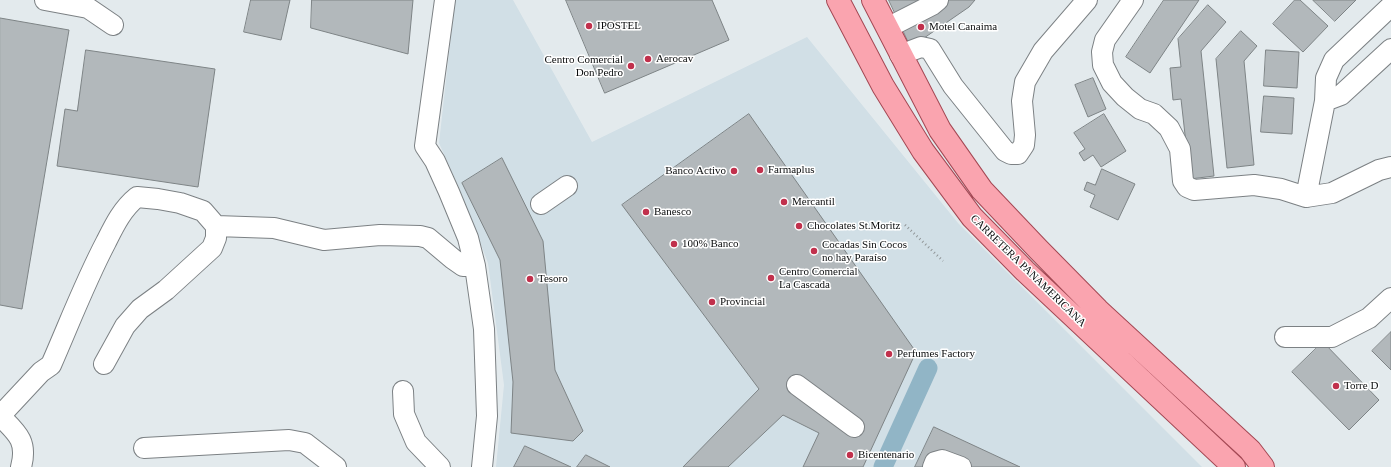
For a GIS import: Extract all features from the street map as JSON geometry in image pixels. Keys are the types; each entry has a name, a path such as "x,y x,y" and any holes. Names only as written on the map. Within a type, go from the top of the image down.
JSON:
{"main road":[{"name":"CARRETERA PANAMERICANA","path":"838,0 883,86 923,151 972,217 1026,271 1234,467"},
{"name":"CARRETERA PANAMERICANA","path":"873,0 940,130 982,190 1098,310 1250,450 1263,467"}],"street":[{"path":"45,0 88,8 113,25"},
{"path":"445,0 426,146 449,192 468,238 475,266 484,337 487,416 482,467"},
{"path":"887,28 906,9 932,5 938,0"},
{"path":"900,55 920,47 930,49 953,86 1004,151 1011,154 1018,154 1024,145 1022,101 1026,82 1043,51 1087,0"},
{"path":"1133,0 1105,40 1102,52 1103,65 1112,84 1125,97 1140,109 1154,114 1170,128 1180,149 1183,181 1187,187 1194,190 1254,185 1281,189 1306,197 1332,193 1379,170 1391,167"},
{"path":"1306,197 1325,101 1326,78 1334,60 1391,6"},
{"path":"1325,101 1341,95 1391,49"},
{"path":"541,204 567,186"},
{"path":"21,467 23,460 23,445 19,434 0,416 41,372 51,365 94,264 118,220 130,203 137,197 158,199 180,203 203,211 216,226 216,238 212,248 166,290 140,309 125,326 104,364"},
{"path":"216,226 274,228 324,240 380,235 420,236 428,238 463,266 475,266"},
{"path":"1285,336 1332,337 1369,318 1391,298"},
{"path":"797,385 854,427"},
{"path":"403,391 404,414 416,442 440,467"},
{"path":"144,448 289,440 305,443 336,467"},
{"path":"933,467 936,462 942,460 961,467"}],"path":[{"path":"905,225 943,261"}],"shaded area":[{"name":"Centro Comercial La Cascada","path":"455,0 513,0 592,142 807,37 958,223 1202,467 496,467 504,385 488,263 460,190 439,143"}],"building":[{"path":"251,0 290,0 281,40 244,32"},
{"path":"312,0 413,0 408,54 311,28"},
{"name":"Centro Comercial Don Pedro","path":"566,0 712,0 729,40 605,93"},
{"name":"Motel Canaima","path":"889,0 975,0 969,7 911,47"},
{"path":"1164,0 1199,0 1150,73 1126,57"},
{"path":"1295,0 1300,0 1328,26 1303,52 1273,24"},
{"path":"1313,0 1356,0 1335,21"},
{"path":"1208,5 1226,22 1201,51 1214,176 1190,179 1181,99 1173,100 1170,68 1181,67 1178,39"},
{"path":"0,18 69,30 22,309 0,305"},
{"path":"1241,31 1257,46 1244,61 1254,165 1227,168 1216,59"},
{"path":"86,50 215,69 198,187 57,166 65,109 77,111"},
{"path":"1266,50 1299,52 1297,88 1264,86"},
{"path":"1093,78 1106,109 1088,117 1075,85"},
{"path":"1264,96 1294,98 1292,134 1261,132"},
{"name":"Centro Comercial La Cascada","path":"749,114 916,352 863,467 803,467 819,433 783,415 728,467 683,467 759,389 622,205"},
{"path":"1104,114 1126,151 1101,167 1093,155 1084,161 1079,153 1085,149 1074,133"},
{"path":"502,158 543,241 555,370 583,431 573,441 511,433 513,382 500,260 462,183"},
{"path":"1102,169 1135,184 1118,220 1090,207 1095,195 1084,190 1087,182 1095,185"},
{"path":"1391,332 1391,370 1372,351"},
{"name":"Torre D","path":"1323,342 1379,400 1349,430 1292,372"},
{"path":"934,427 1020,467 915,467"},
{"path":"525,446 571,467 514,467"},
{"path":"586,455 610,467 577,467"}],"waterway":[{"path":"883,467 928,368"}],"place":[{"name":"IPOSTEL","path":"589,26"},
{"name":"Motel Canaima","path":"921,27"},
{"name":"Aerocav","path":"648,59"},
{"name":"Centro Comercial Don Pedro","path":"631,66"},
{"name":"Farmaplus","path":"760,170"},
{"name":"Banco Activo","path":"734,171"},
{"name":"Mercantil","path":"784,202"},
{"name":"Banesco","path":"646,212"},
{"name":"Chocolates St.Moritz","path":"799,226"},
{"name":"100% Banco","path":"674,244"},
{"name":"Cocadas Sin Cocos no hay Paraíso","path":"814,251"},
{"name":"Centro Comercial La Cascada","path":"771,278"},
{"name":"Tesoro","path":"530,279"},
{"name":"Provincial","path":"712,302"},
{"name":"Perfumes Factory","path":"889,354"},
{"name":"Torre D","path":"1336,386"},
{"name":"Bicentenario","path":"850,455"}]}
